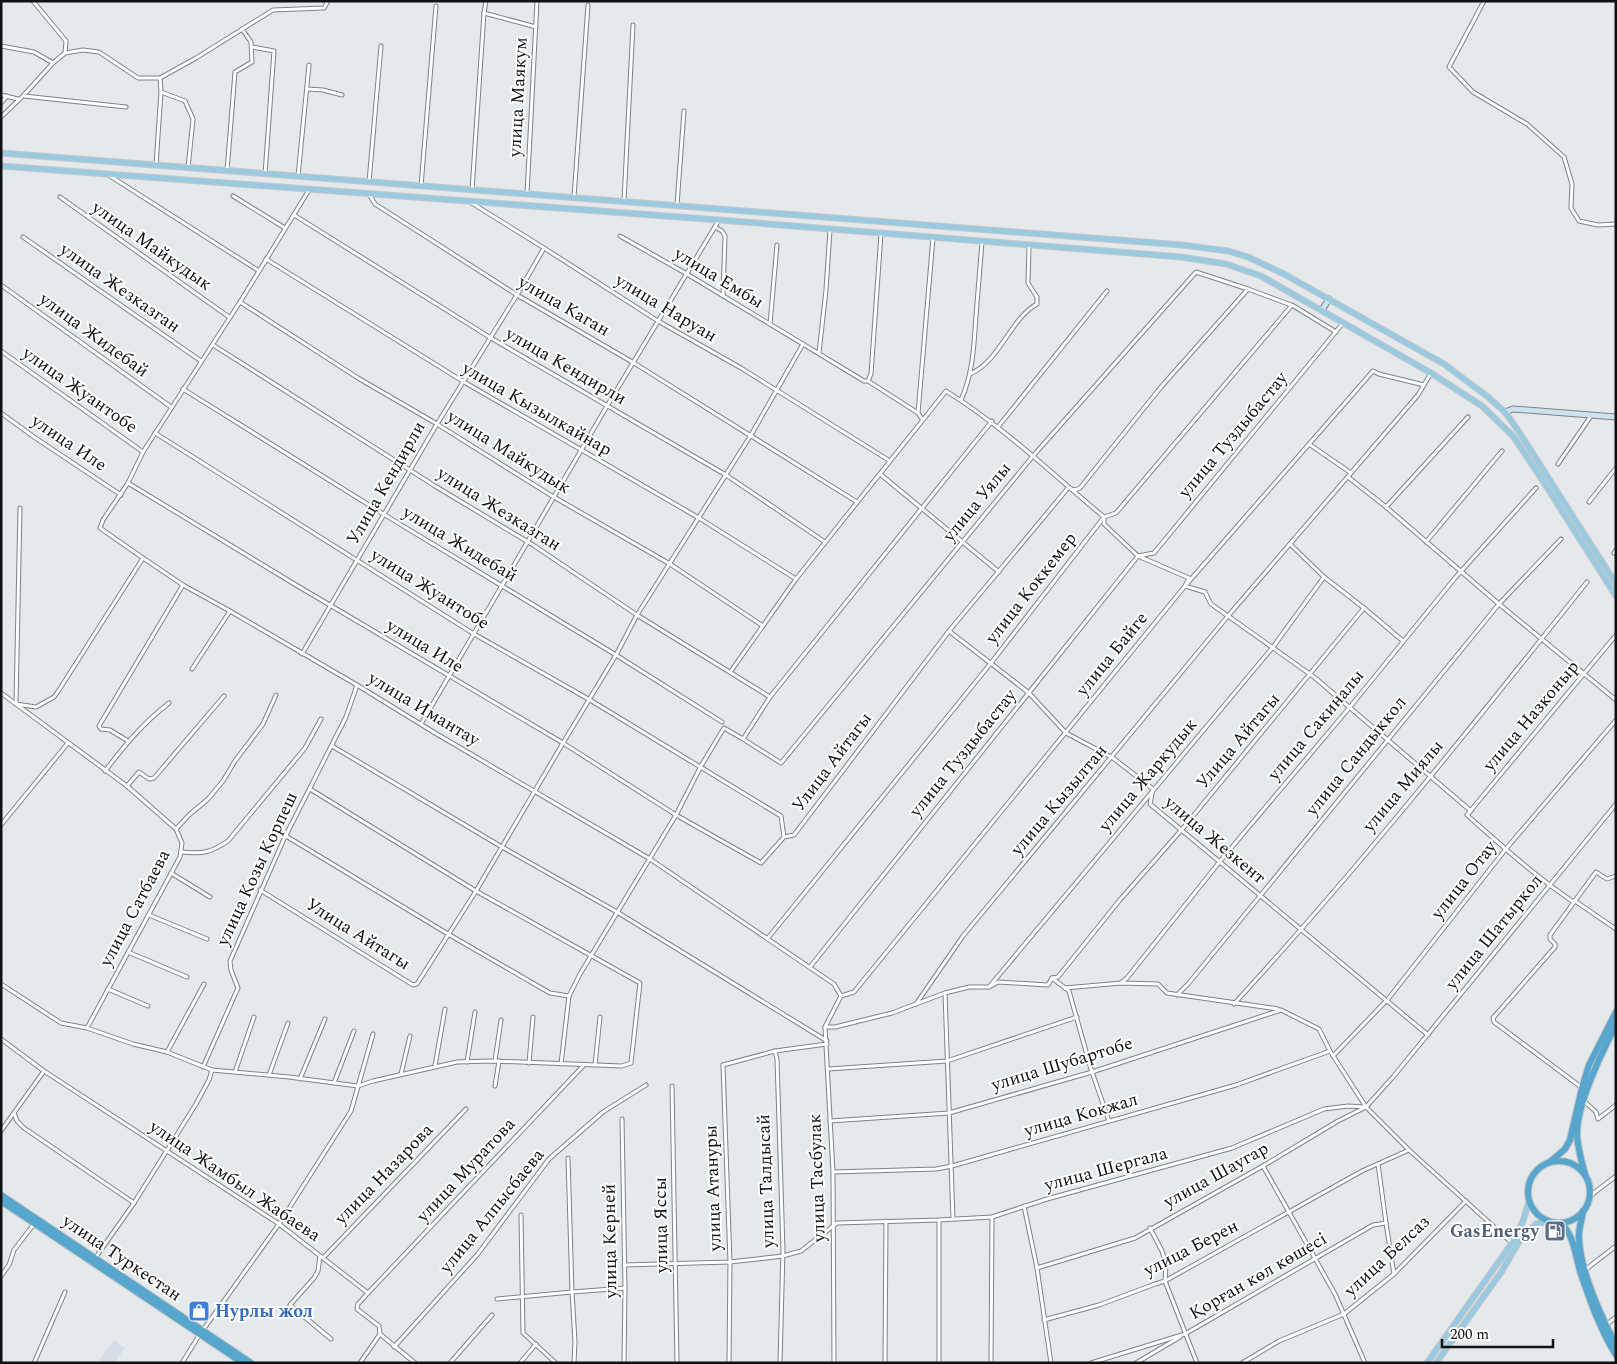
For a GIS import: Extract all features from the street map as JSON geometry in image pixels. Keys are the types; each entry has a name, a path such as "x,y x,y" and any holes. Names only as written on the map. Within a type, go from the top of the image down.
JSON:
{"highway":[{"path":"1583,1212 1569,1222 1561,1223 1548,1221 1539,1216 1529,1201 1529,1182 1541,1166 1550,1162 1565,1149 1570,1140 1589,1065 1616,1012"},
{"path":"1616,1025 1601,1052 1584,1101 1577,1133 1580,1155 1589,1185 1590,1196 1583,1212 1578,1236 1585,1270 1605,1325 1616,1345"},
{"path":"1550,1162 1570,1163 1585,1175"},
{"name":"улица Туркестан","path":"1,1195 95,1258 243,1363"},
{"name":"улица Туркестан","path":"1,1201 251,1363"},
{"path":"1561,1223 1571,1236 1581,1274 1595,1312 1616,1355"}],"main road":[{"path":"1,153 1182,244 1248,257 1329,299 1444,364 1505,412 1556,488 1616,584"},
{"path":"1,166 719,220 1181,257 1226,264 1260,276 1344,322 1431,373 1482,406 1513,436 1616,596"},
{"path":"643,203 643,214"},
{"path":"1427,1363 1512,1243 1523,1221 1529,1201"},
{"path":"1436,1363 1502,1271 1521,1238 1536,1224 1548,1221"}],"street":[{"path":"33,1 66,41 65,53"},
{"path":"1,117 65,53 83,50 99,52 138,78 160,78 273,10 324,8 328,1"},
{"path":"472,190 486,1"},
{"name":"улица Маякум","path":"527,194 537,1"},
{"path":"1484,1 1449,68 1473,92 1527,124 1564,157 1572,184 1571,208 1579,221 1598,225 1616,224"},
{"path":"574,198 588,5"},
{"path":"420,186 436,6"},
{"path":"484,13 536,27"},
{"path":"624,201 633,25"},
{"path":"227,171 235,72 252,62 251,42 242,29"},
{"path":"1,46 34,52 53,63"},
{"path":"369,182 382,46"},
{"path":"252,47 274,51 265,174"},
{"path":"298,176 310,65"},
{"path":"156,165 161,92 160,78"},
{"path":"307,89 323,90 342,95"},
{"path":"161,92 185,101 193,119 188,168"},
{"path":"1,95 19,99"},
{"path":"1,103 8,96"},
{"path":"23,96 126,107"},
{"path":"677,206 684,111"},
{"path":"107,174 259,271"},
{"path":"121,495 143,452 310,189"},
{"name":"улица Каган","path":"368,194 375,204 517,295 634,363 857,502"},
{"name":"улица Майкудык","path":"60,196 229,317"},
{"path":"233,196 285,228"},
{"path":"470,202 544,248"},
{"name":"улица Кендирли","path":"293,215 491,338 726,475 825,542"},
{"path":"420,724 719,220"},
{"path":"715,227 722,231 725,236 723,296"},
{"path":"819,354 830,230"},
{"path":"868,381 871,374 877,308 881,234"},
{"path":"1056,247 1057,235"},
{"name":"улица Ембы","path":"620,236 687,274 864,381 868,381 918,413"},
{"name":"улица Жезказган","path":"23,237 201,362"},
{"path":"922,419 918,413 933,238"},
{"path":"961,400 970,374 974,344 982,242"},
{"path":"770,324 777,245"},
{"path":"970,374 983,366 1027,312 1037,304 1037,297 1028,283 1030,246"},
{"name":"Улица Кендирли","path":"302,654 437,424 544,248"},
{"name":"улица Наруан","path":"544,248 658,321 776,390 891,461"},
{"name":"улица Кызылкайнар","path":"266,259 464,382 699,518 796,579"},
{"name":"улица Уялы","path":"743,739 781,763 1033,456 1196,272 1248,289"},
{"name":"улица Жидебай","path":"1,285 171,407"},
{"path":"1068,488 1075,490 1080,488 1161,387 1248,289 1292,306 1336,332"},
{"path":"998,426 1107,291"},
{"path":"1322,310 1329,299"},
{"name":"улица Майкудык","path":"240,302 358,378 437,424 554,497 670,564 763,626"},
{"name":"улица Коккемер","path":"768,938 991,663 1104,517 1116,513 1292,306"},
{"name":"улица Туздыбастау","path":"810,967 1138,556 1154,553 1344,322"},
{"name":"улица Жезказган","path":"213,344 527,542 637,615 731,671 770,697"},
{"path":"476,891 590,700 637,615 751,435 803,344"},
{"name":"улица Жуантобе","path":"1,351 143,452"},
{"name":"улица Байге","path":"841,996 854,992 1185,586 1373,371 1424,385"},
{"name":"улица Кызылтан","path":"916,1004 963,936 1228,616 1418,395 1431,373"},
{"name":"улица Жидебай","path":"184,389 384,515 616,655 722,722"},
{"path":"731,671 796,579 946,391 992,421 1104,517 1104,524 1138,556 1189,578 1185,586 1205,592 1211,604 1311,675 1471,811"},
{"path":"1505,412 1513,409 1616,417"},
{"name":"улица Иле","path":"1,413 34,438 121,495"},
{"path":"1558,464 1592,415"},
{"path":"1386,507 1468,417"},
{"path":"562,1064 570,996 591,956 676,815 701,766 724,728 743,739 770,697 992,421"},
{"name":"улица Жуантобе","path":"156,433 474,634 590,700"},
{"path":"1309,444 1350,475 1499,604 1616,700"},
{"path":"1426,542 1502,451"},
{"path":"1589,502 1616,468"},
{"path":"880,474 999,572"},
{"name":"улица Иле","path":"128,483 563,743 676,815"},
{"name":"Улица Айтагы","path":"676,815 761,863 784,837 794,836 949,632 1068,488"},
{"name":"улица Сакиналы","path":"1121,983 1128,978 1220,862 1403,641 1536,488"},
{"path":"1550,493 1556,488"},
{"name":"улица Имантау","path":"121,495 103,520 100,528 143,558 183,585 230,610 650,859 834,984 841,996"},
{"path":"20,508 16,704 36,707 54,696 143,558"},
{"name":"улица Сандыккол","path":"1177,995 1499,604 1561,540"},
{"path":"1290,544 1324,577 1403,641"},
{"name":"улица Жаркудык","path":"990,987 1273,647 1324,577"},
{"name":"улица Миялы","path":"1234,1004 1301,930 1587,582"},
{"path":"128,741 110,730 101,729 99,726 183,585"},
{"name":"Улица Айтагы","path":"825,1028 892,1013 945,993 969,987 990,987 998,982 1048,985 1052,978 1058,977 1119,901 1182,830 1364,608"},
{"path":"192,669 230,610"},
{"name":"улица Жезкент","path":"949,632 1029,693 1066,733 1112,758 1153,789 1150,804 1428,1034"},
{"name":"улица Назконыр","path":"1505,850 1467,815 1616,634"},
{"name":"улица Козы Корпеш","path":"203,1067 238,988 231,970 230,961 260,890 346,717 356,685"},
{"name":"улица Сатбаева","path":"1,693 127,786 176,829 182,843 180,857 87,1028"},
{"path":"127,786 139,772 150,779 154,778 224,696"},
{"path":"176,829 208,799 223,781 235,761 263,724 276,696"},
{"name":"Улица Айтагы","path":"590,700 781,816 784,837"},
{"path":"105,771 148,719 169,703"},
{"path":"181,852 213,851 228,841 306,748 322,719"},
{"name":"улица Отау","path":"1333,1056 1386,1001 1440,935 1505,850 1616,720"},
{"path":"1,825 68,743"},
{"path":"332,746 502,847 618,912 827,1043"},
{"path":"1,984 61,1023 87,1028 133,1044 167,1052 212,1070 300,1078 358,1086 401,1074 457,1062 497,1061 622,1066 631,1063 640,983 476,891 310,789"},
{"name":"улица Шатыркол","path":"1393,1077 1616,804"},
{"path":"286,836 550,993 570,996"},
{"path":"1505,850 1550,886 1616,929"},
{"path":"1582,1088 1520,1043 1494,1022 1493,1018 1555,947 1555,944 1549,937 1596,872 1607,879 1616,876"},
{"path":"171,873 210,897"},
{"name":"Улица Айтагы","path":"260,890 414,985 419,983 476,891"},
{"path":"149,914 207,939"},
{"path":"128,952 186,978"},
{"path":"1052,978 1069,991 1092,1072 1109,1121"},
{"path":"1065,988 1121,983 1158,984 1167,993 1281,1010 1319,1029 1333,1056 1366,1107 1409,1150 1512,1243"},
{"path":"167,1052 204,984"},
{"path":"108,989 148,1006"},
{"path":"945,993 953,1220"},
{"path":"825,1028 841,996"},
{"path":"435,1066 445,1009"},
{"name":"улица Шубартобе","path":"830,1122 949,1113 1092,1072 1281,1010"},
{"path":"467,1062 475,1012"},
{"path":"530,1063 533,1017"},
{"path":"595,1065 600,1017"},
{"path":"828,1069 947,1061 1077,1017"},
{"path":"234,1072 254,1018"},
{"path":"300,1078 325,1019"},
{"path":"495,1086 501,1020"},
{"path":"269,1075 288,1023"},
{"name":"улица Тасбулак","path":"825,1028 833,1172 834,1363"},
{"path":"334,1083 354,1031"},
{"path":"182,1363 201,1332 279,1224 351,1111 373,1034"},
{"path":"401,1074 410,1036"},
{"name":"улица Жамбыл Жабаева","path":"1,1039 44,1071 279,1224 368,1293"},
{"path":"775,1051 827,1043"},
{"name":"улица Талдысай","path":"775,1051 777,1059 783,1256 780,1363"},
{"name":"улица Атануры","path":"729,1363 730,1262 723,1065 775,1051"},
{"name":"улица Кокжал","path":"833,1172 936,1169 952,1166 1236,1085 1330,1051"},
{"name":"улица Муратова","path":"368,1293 584,1065"},
{"path":"95,1258 134,1203 196,1104 209,1080 212,1070"},
{"path":"1,1132 44,1071"},
{"name":"улица Шаугар","path":"1037,1268 1135,1238 1263,1166 1338,1121 1366,1107 1393,1077"},
{"name":"улица Алпысбаева","path":"394,1347 477,1255 549,1160 603,1112 646,1086"},
{"name":"улица Яссы","path":"672,1086 677,1363"},
{"path":"1584,1101 1596,1112 1598,1119 1616,1105"},
{"name":"улица Шергала","path":"833,1226 837,1223 846,1222 953,1220 992,1217 1024,1206 1232,1148 1324,1109 1348,1106 1366,1107"},
{"name":"улица Назарова","path":"321,1257 466,1109"},
{"path":"14,1113 17,1121 24,1128 134,1203"},
{"path":"1,1119 7,1123"},
{"name":"улица Керней","path":"622,1119 625,1288 624,1363"},
{"name":"улица Берен","path":"1044,1320 1099,1305 1155,1284 1166,1282 1362,1171 1409,1150"},
{"path":"568,1158 575,1341 574,1363"},
{"path":"1378,1164 1394,1274"},
{"path":"1263,1166 1316,1258 1344,1314 1365,1363"},
{"path":"1590,1196 1616,1176"},
{"name":"улица Белсаз","path":"1242,1363 1283,1339 1344,1314 1394,1274 1466,1201"},
{"path":"1024,1206 1037,1268 1051,1363"},
{"path":"521,1215 523,1333 556,1363"},
{"path":"991,1363 992,1217"},
{"path":"939,1220 939,1363"},
{"path":"885,1363 886,1221"},
{"path":"1,1276 9,1265 14,1250 35,1223"},
{"name":"Қорған көл көшесі","path":"1091,1363 1185,1334 1373,1225 1386,1223"},
{"path":"624,1265 730,1262 783,1256 801,1251 833,1226"},
{"path":"1150,1228 1162,1252 1166,1264 1166,1282 1197,1363"},
{"path":"1585,1270 1616,1246"},
{"path":"321,1257 316,1275 291,1303 291,1306 331,1339"},
{"path":"497,1300 625,1288"},
{"path":"34,1363 65,1292"},
{"path":"368,1293 358,1304 358,1309 379,1326 380,1334 415,1363"},
{"path":"450,1363 492,1315"},
{"path":"1605,1325 1616,1317"},
{"path":"360,1363 380,1334"},
{"path":"1136,1363 1185,1334"},
{"path":"520,1363 536,1344"}],"shaded area":[{"path":"114,1339 125,1348 114,1363 99,1363 98,1362"}],"place":[{"name":"GasEnergy","path":"1555,1231"},
{"name":"Нурлы жол","path":"199,1311"}]}
